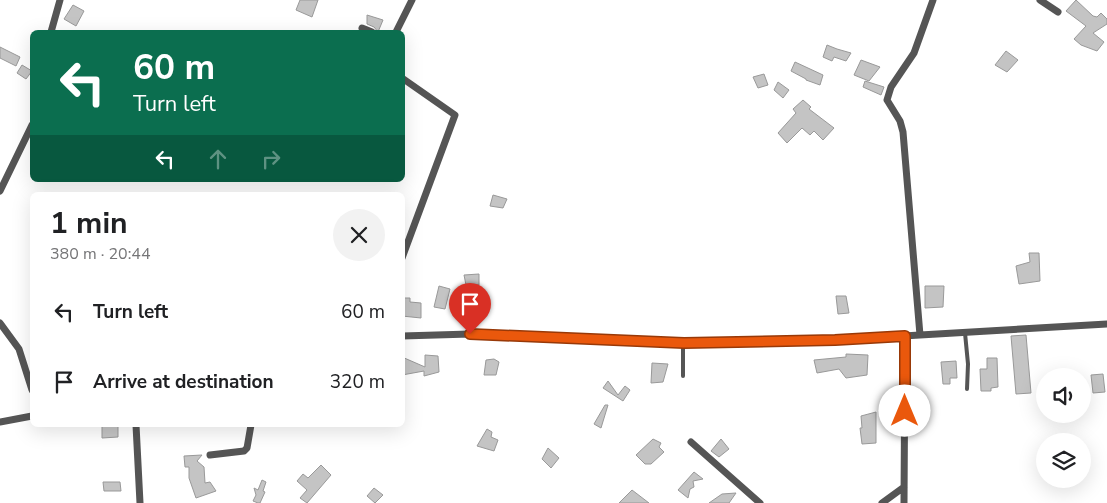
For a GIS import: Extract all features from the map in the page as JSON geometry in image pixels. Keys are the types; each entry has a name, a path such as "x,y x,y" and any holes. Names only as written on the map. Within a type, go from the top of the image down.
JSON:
{"street":[{"path":"52,30 60,0"},
{"path":"397,30 412,0"},
{"path":"920,335 903,132 900,120 887,100 891,87 914,53 933,0"},
{"path":"1040,0 1058,12"},
{"path":"362,28 367,30"},
{"path":"405,80 454,115 405,250"},
{"path":"0,191 30,129"},
{"path":"0,324 19,349 30,384"},
{"path":"405,336 470,334 684,343 835,340 1107,324"},
{"path":"904,503 905,336"},
{"path":"0,422 30,416"},
{"path":"136,427 140,503"},
{"path":"210,455 244,451 247,448 251,427"},
{"path":"691,442 760,503"},
{"path":"882,503 904,487"}],"lane":[{"path":"965,333 968,364 967,389"},
{"path":"683,376 684,343"}],"building":[{"path":"300,0 318,0 312,17 296,10"},
{"path":"1076,0 1093,16 1097,17 1101,13 1107,19 1107,24 1093,33 1104,42 1097,51 1081,45 1074,39 1086,26 1066,11"},
{"path":"73,5 84,11 76,26 64,19"},
{"path":"367,15 383,20 379,30 367,24"},
{"path":"827,45 851,53 846,61 834,57 832,61 823,57"},
{"path":"0,47 20,57 16,66 0,58"},
{"path":"1006,51 1018,60 1007,72 995,65"},
{"path":"861,60 880,67 869,81 854,75"},
{"path":"795,62 823,75 820,85 806,80 791,71"},
{"path":"22,65 30,70 30,74 26,79 17,73"},
{"path":"764,74 768,85 758,88 753,77"},
{"path":"865,81 884,87 881,95 863,87"},
{"path":"778,82 789,90 783,98 774,90"},
{"path":"803,100 811,107 809,109 834,128 823,140 814,131 810,135 802,128 787,143 778,133 796,113 793,109"},
{"path":"493,195 507,199 503,208 490,206"},
{"path":"1029,253 1039,253 1040,281 1019,284 1016,266 1030,262"},
{"path":"479,274 479,285 466,285 464,275"},
{"path":"439,286 450,289 445,309 434,307"},
{"path":"925,286 944,286 943,307 925,308"},
{"path":"836,296 846,296 849,313 838,314"},
{"path":"405,298 410,298 410,302 421,303 421,318 405,316"},
{"path":"1026,335 1031,393 1016,394 1011,336"},
{"path":"846,354 868,355 867,375 846,378 839,369 817,373 814,360 846,357"},
{"path":"425,355 438,356 439,372 424,376 424,371 405,374 405,358 425,367"},
{"path":"987,358 997,358 998,387 991,388 991,391 981,391 980,369 987,369"},
{"path":"494,359 499,362 496,375 484,375 486,360"},
{"path":"956,361 957,378 950,378 950,384 943,384 941,362"},
{"path":"652,363 668,364 663,382 651,383"},
{"path":"1103,374 1105,392 1093,393 1091,375"},
{"path":"608,381 618,395 625,386 630,390 623,401 603,388"},
{"path":"605,405 608,405 601,428 594,424"},
{"path":"876,412 876,443 862,444 861,416"},
{"path":"102,427 118,427 118,437 102,438"},
{"path":"487,429 492,432 491,437 498,440 494,451 477,446"},
{"path":"653,439 661,443 659,447 664,452 651,464 645,464 636,455"},
{"path":"721,439 729,449 719,457 711,451"},
{"path":"548,448 559,458 551,468 542,459"},
{"path":"202,455 197,461 204,467 205,483 210,482 216,491 196,498 189,478 189,467 185,467 184,456"},
{"path":"321,465 331,475 307,503 300,498 307,490 297,481 303,474 308,478"},
{"path":"694,472 703,479 693,481 694,487 690,489 688,498 678,490"},
{"path":"262,480 266,482 263,491 265,492 260,503 258,503 253,501 256,495 254,488 258,490"},
{"path":"103,482 120,482 121,491 104,491"},
{"path":"374,488 383,495 375,503 367,496"},
{"path":"632,490 649,503 619,503"},
{"path":"736,493 729,503 709,503 722,494"}],"route":[{"path":"470,334 684,343 835,340 905,336 905,411"}]}
